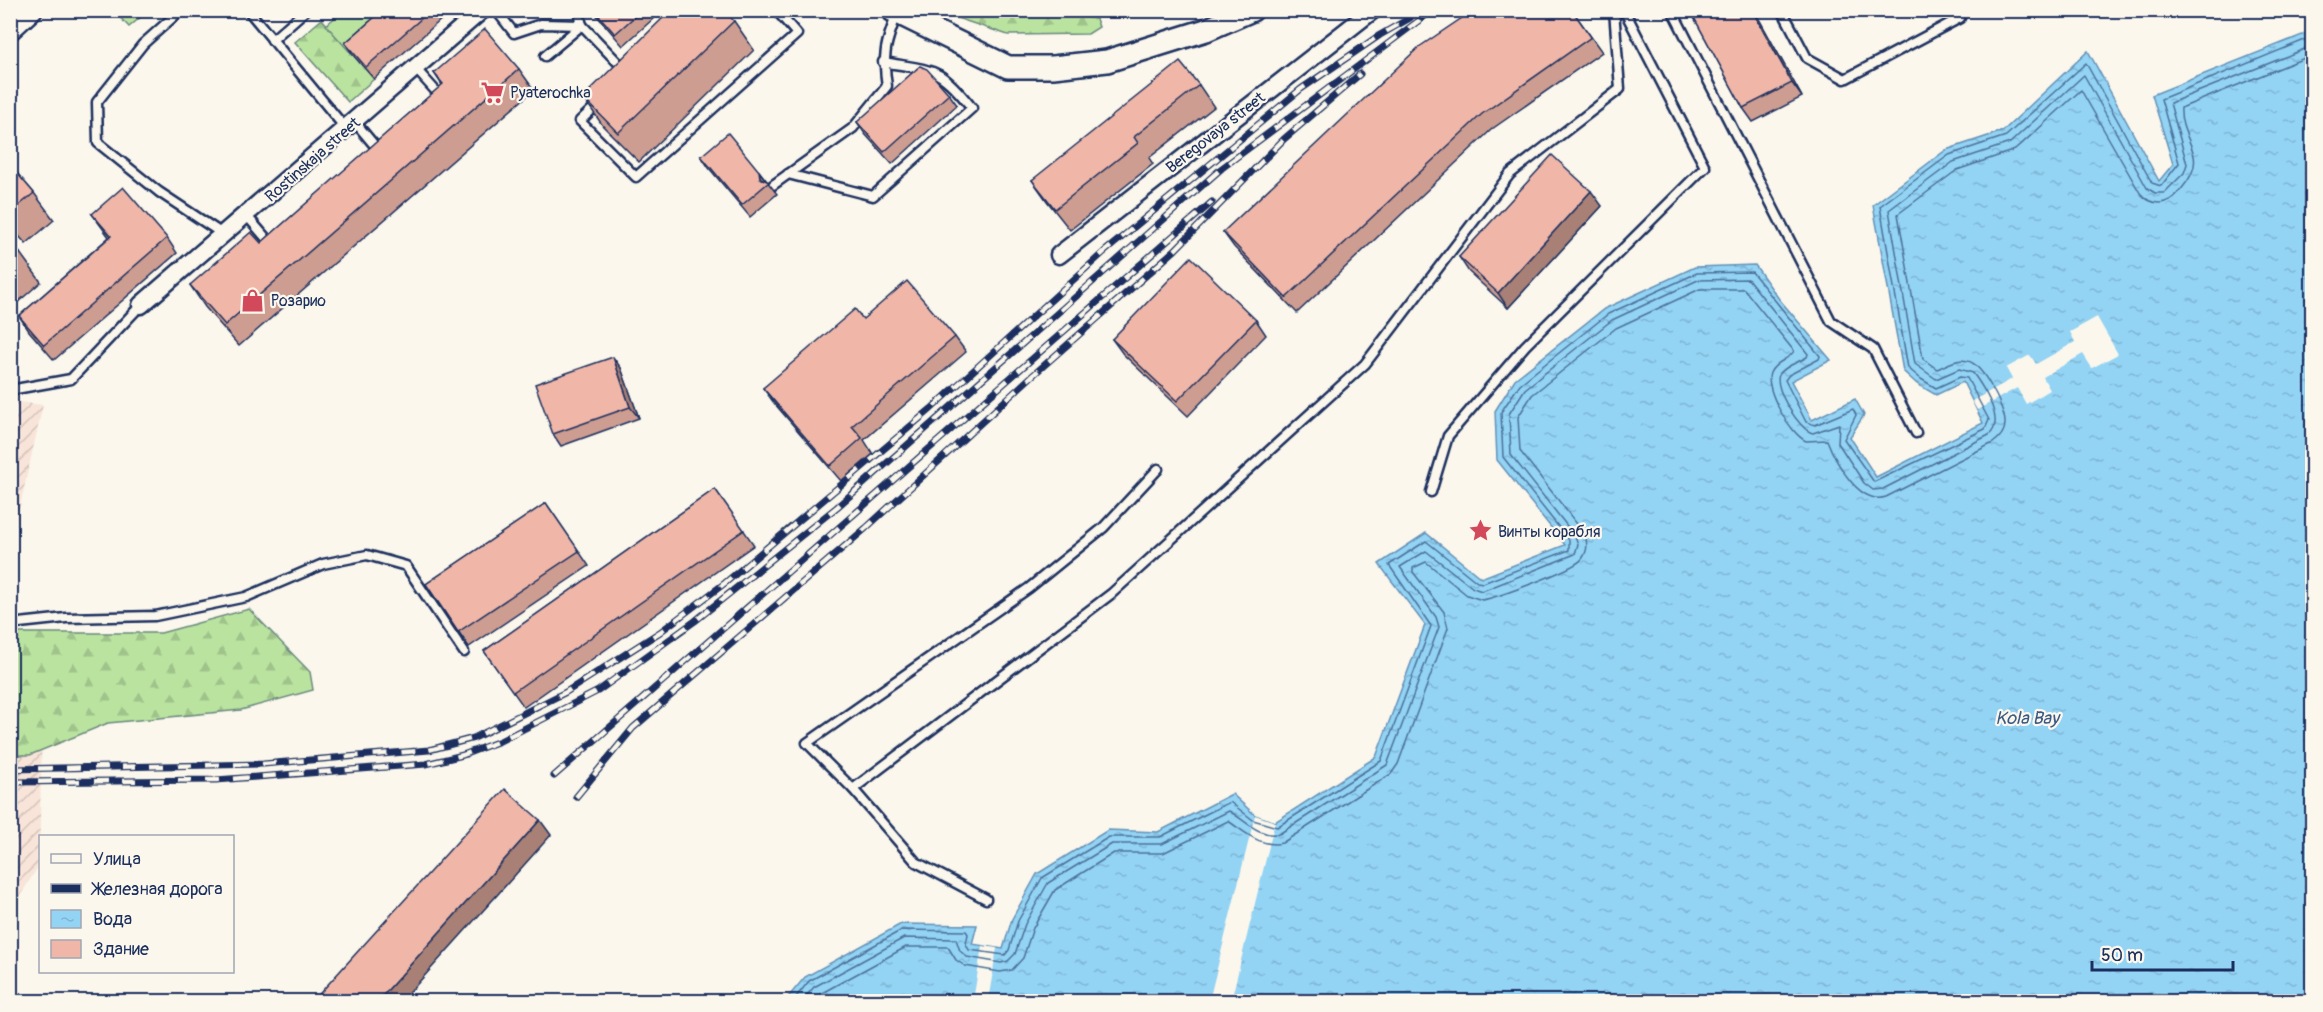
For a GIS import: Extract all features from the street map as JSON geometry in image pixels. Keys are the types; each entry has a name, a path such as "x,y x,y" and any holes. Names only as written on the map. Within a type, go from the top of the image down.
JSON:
{"street":[{"path":"10,32 34,10"},
{"name":"Rostinskaja street","path":"141,305 247,216 482,10"},
{"path":"895,12 1008,67 1053,67 1107,61 1206,30 1252,10"},
{"name":"Beregovaya street","path":"1059,255 1372,10"}],"lane":[{"path":"181,10 143,44 97,102 98,143 159,192 224,235"},
{"path":"248,10 272,40 350,125 381,152"},
{"path":"272,40 306,10"},
{"path":"496,10 514,33 541,24 582,25"},
{"path":"578,10 582,25 628,74"},
{"path":"853,789 1111,594 1365,364 1510,174 1620,89 1614,10"},
{"path":"1431,492 1448,436 1525,346 1705,167 1624,10"},
{"path":"1672,10 1831,321 1873,349 1916,433"},
{"path":"1782,10 1807,58 1845,79 1960,18 1962,10"},
{"path":"604,97 580,121 636,177 797,34 777,11"},
{"path":"773,185 853,128 887,86 883,62 895,12"},
{"path":"545,57 582,25"},
{"path":"788,174 873,196 972,108 950,80 934,71 883,62"},
{"path":"621,82 637,66"},
{"path":"415,68 442,99 433,106"},
{"path":"372,160 389,144"},
{"path":"247,216 273,246 282,238"},
{"path":"10,390 70,379 141,305"},
{"path":"986,899 916,862 853,789 807,743 1029,588 1103,528 1158,469"},
{"path":"10,624 66,618 155,616 246,597 323,564 367,555 406,566 464,652"}],"shaded area":[{"path":"10,401 43,405 11,545"},
{"path":"11,633 44,633 39,865 11,911"}],"green space":[{"path":"114,11 148,11 129,27"},
{"path":"343,11 396,11 349,51 326,25"},
{"path":"936,11 1052,11 1096,19 1099,27 1088,34 1008,35"},
{"path":"322,19 374,79 348,102 295,42"},
{"path":"249,609 310,672 313,690 241,710 108,723 30,755 11,755 11,633 161,633"}],"water":[{"name":"Kola Bay","path":"2312,31 2312,1001 784,1002 805,977 901,924 977,925 972,944 1003,949 1012,919 1037,874 1108,830 1158,832 1232,794 1255,815 1275,822 1376,757 1425,625 1379,564 1426,533 1481,578 1565,545 1497,460 1495,411 1515,379 1604,309 1695,267 1755,265 1779,299 1831,360 1791,381 1812,420 1855,399 1864,415 1850,437 1876,477 1983,423 1963,382 1936,395 1917,384 1903,371 1873,205 1946,150 2003,131 2088,51 2159,181 2173,164 2152,95"}],"pier":[{"path":"2097,317 2118,354 2092,368 2083,354 2043,377 2050,390 2026,404 2017,388 1977,410 1972,401 2012,379 2006,368 2030,355 2036,364 2075,342 2070,332"},
{"path":"1255,815 1275,822 1231,1001 1209,1001"},
{"path":"982,946 997,948 988,1001 973,1001"}],"building":[{"path":"383,10 431,10 366,67 345,43"},
{"path":"594,10 642,10 615,34"},
{"path":"671,10 724,10 734,21 618,133 583,97"},
{"path":"1474,10 1572,10 1591,37 1482,114 1286,298 1223,232 1419,47"},
{"path":"1690,10 1752,10 1792,83 1743,108"},
{"path":"485,29 519,69 225,325 190,285 251,232 261,243 443,84 434,73"},
{"path":"1180,62 1199,85 1134,137 1138,143 1055,209 1032,180"},
{"path":"920,66 927,69 949,94 884,152 857,122"},
{"path":"728,133 759,171 760,178 769,182 742,205 701,156"},
{"path":"1552,155 1591,191 1498,293 1459,257"},
{"path":"10,165 34,193 10,213"},
{"path":"123,187 167,238 44,345 19,316 111,236 92,214"},
{"path":"10,242 20,253 10,262"},
{"path":"1191,257 1256,320 1177,401 1112,339"},
{"path":"907,281 955,337 852,426 862,438 830,466 763,388 855,309 863,319"},
{"path":"613,357 630,407 553,434 535,384"},
{"path":"715,489 744,530 513,692 484,651"},
{"path":"546,503 579,551 458,632 426,584"},
{"path":"505,789 540,820 377,1002 312,1002"}],"railway":[{"path":"10,782 216,780 426,764 463,755 500,741 598,691 695,621 837,507 1222,168 1433,10"},
{"path":"10,769 263,764 429,750 474,738 566,692 660,632 725,583 931,409 1104,252 1301,89 1380,35 1410,18"},
{"path":"576,797 633,728 866,528 1032,376 1175,250 1284,139 1360,74"},
{"path":"554,776 1212,202"}],"place":[{"name":"Pyaterochka","path":"492,92"},
{"name":"Розарио","path":"253,300"},
{"name":"Винты корабля","path":"1480,531"}]}
